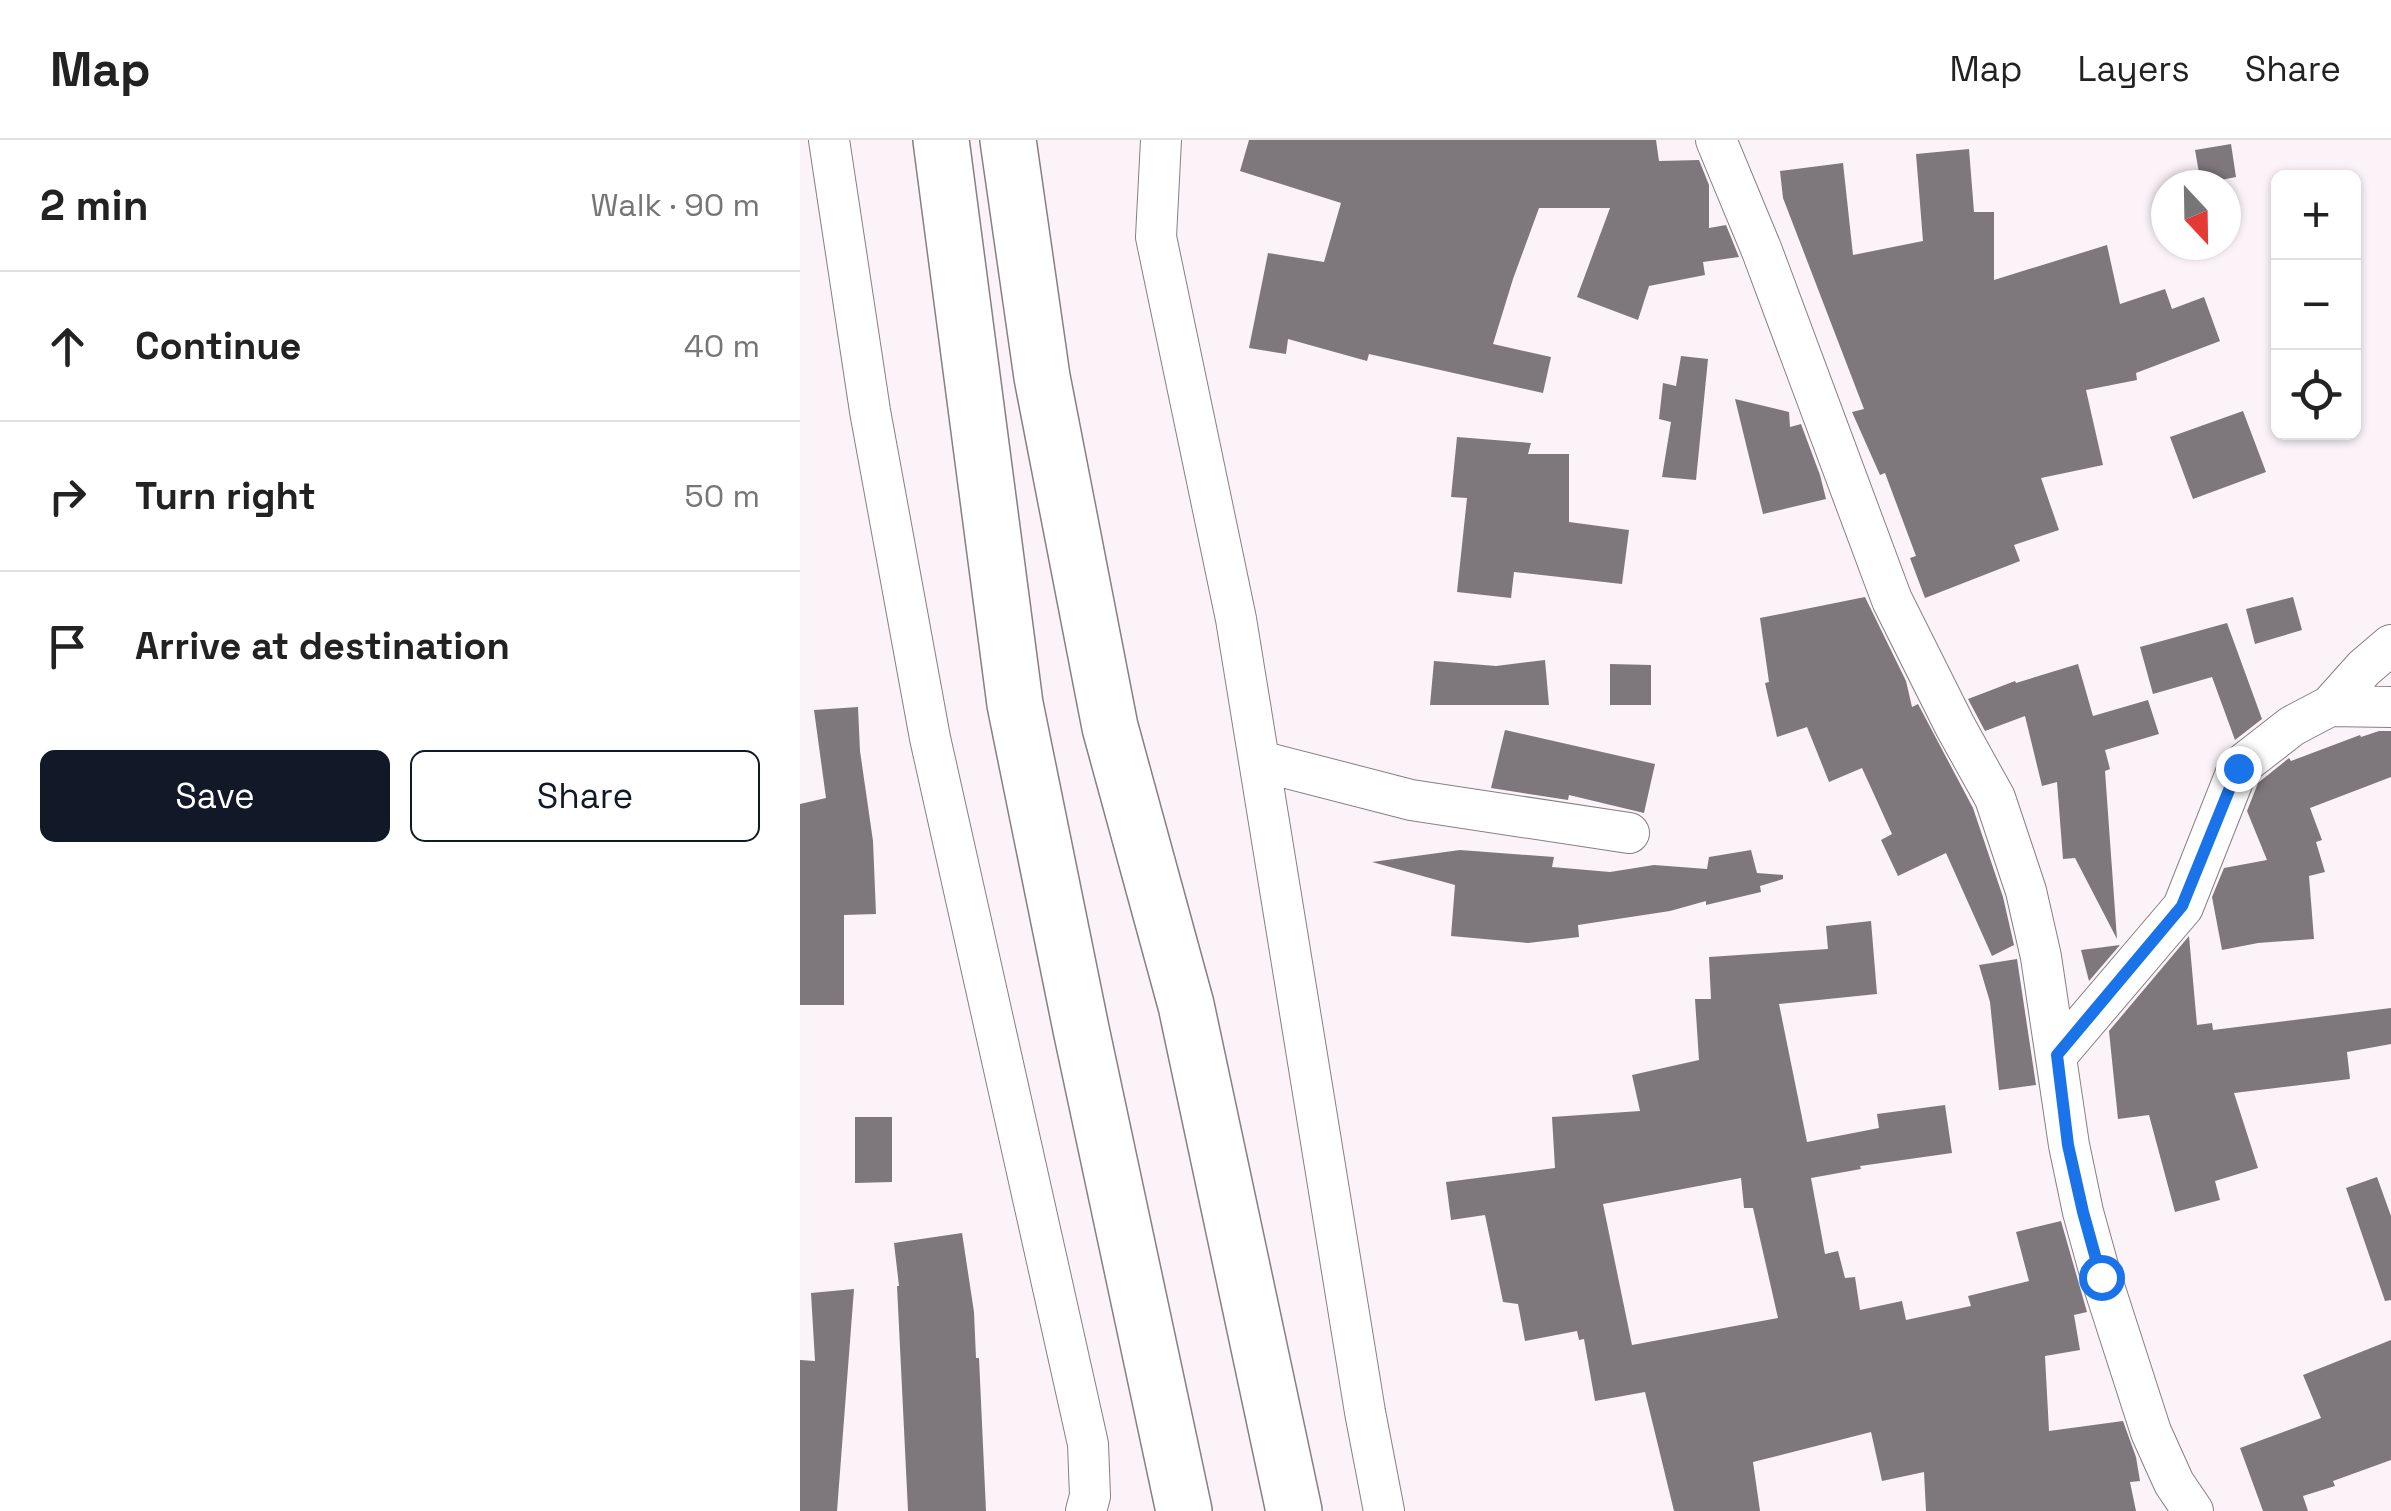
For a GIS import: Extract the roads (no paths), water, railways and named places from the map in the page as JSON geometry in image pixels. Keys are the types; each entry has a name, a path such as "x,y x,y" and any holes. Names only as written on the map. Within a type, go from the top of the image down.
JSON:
{"highway":[{"path":"941,140 1015,704 1184,1511"},
{"path":"1008,140 1042,378 1110,728 1186,1006 1294,1511"}],"street":[{"path":"829,140 870,411 930,738 1088,1444 1090,1496 1086,1511"},
{"path":"1160,140 1156,237 1236,619 1384,1511"},
{"path":"1716,140 1769,270 1892,600 1995,798 2026,891 2041,957 2068,1145 2101,1277 2151,1432 2174,1483 2193,1511"},
{"path":"2057,1055 2182,906 2238,768 2292,726 2330,706 2391,645"},
{"path":"2330,706 2391,706"},
{"path":"1260,761 1411,800 1629,833"}]}
